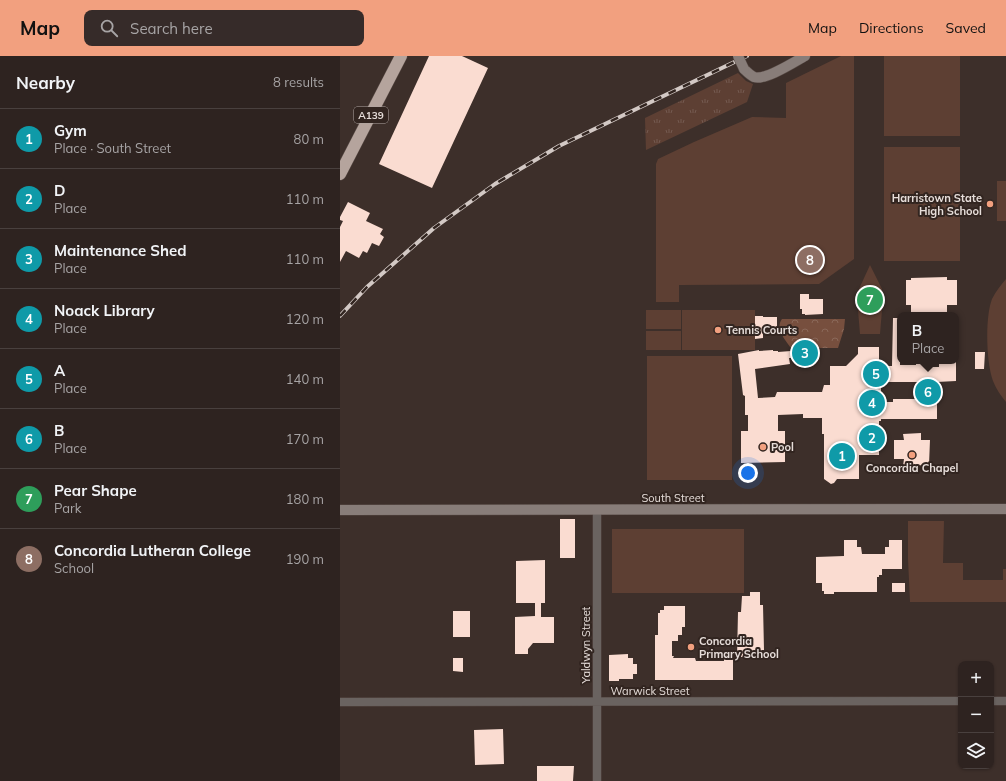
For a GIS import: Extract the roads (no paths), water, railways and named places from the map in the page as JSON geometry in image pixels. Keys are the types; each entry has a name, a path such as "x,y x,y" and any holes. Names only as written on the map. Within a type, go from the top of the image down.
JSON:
{"highway":[{"name":"A139","path":"340,174 401,56"}],"street":[{"path":"738,56 744,68 754,77 765,77 805,56"},
{"name":"South Street","path":"340,510 1006,509"},
{"name":"Yaldwyn Street","path":"597,510 597,781"},
{"name":"Warwick Street","path":"340,702 958,701"},
{"path":"994,701 1006,701"}],"railway":[{"path":"340,316 367,287 434,228 495,184 559,146 747,56"}],"place":[{"name":"Harristown State High School","path":"990,204"},
{"name":"Concordia Lutheran College","path":"810,260"},
{"name":"Pear Shape","path":"870,300"},
{"name":"Tennis Courts","path":"718,330"},
{"name":"Maintenance Shed","path":"805,353"},
{"name":"A","path":"876,374"},
{"name":"B","path":"928,392"},
{"name":"Noack Library","path":"872,403"},
{"name":"D","path":"872,438"},
{"name":"Pool","path":"763,447"},
{"name":"Concordia Chapel","path":"912,455"},
{"name":"Gym","path":"842,456"},
{"name":"Concordia Primary School","path":"691,647"}]}
